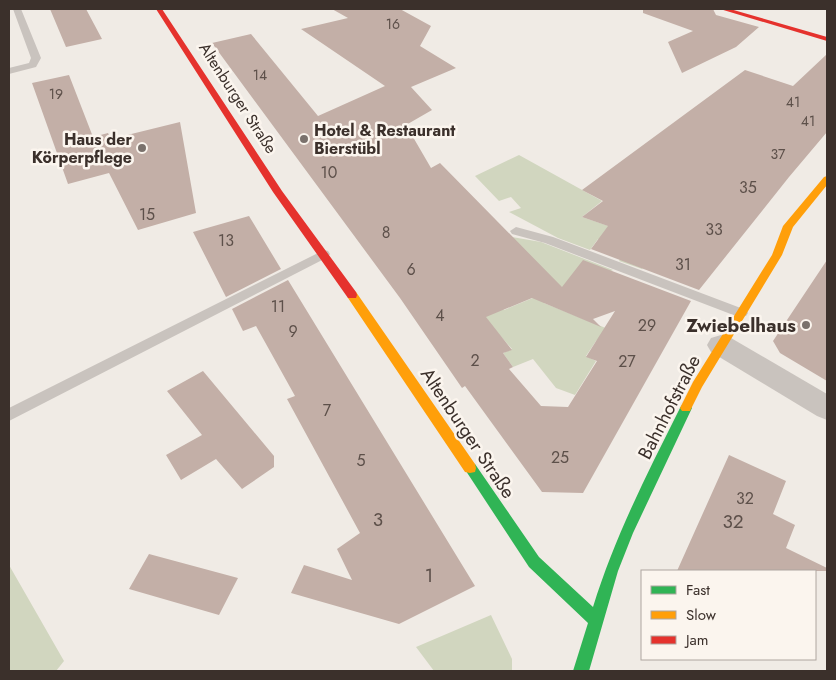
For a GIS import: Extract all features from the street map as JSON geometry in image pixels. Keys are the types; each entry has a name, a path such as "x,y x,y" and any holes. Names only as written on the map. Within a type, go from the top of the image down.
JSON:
{"street":[{"name":"Altenburger Straße","path":"159,9 273,183 324,254 534,562 596,620"},
{"path":"723,9 827,39"},
{"name":"Bahnhofstraße","path":"581,671 611,571 626,532 697,384 778,254 788,226 827,178"},
{"path":"721,345 827,408"}],"lane":[{"path":"9,71 33,65 36,58 17,9"},
{"path":"516,231 549,240 741,313"},
{"path":"9,415 324,254"}],"green space":[{"path":"519,155 602,201 582,217 653,241 672,236 642,269 619,261 626,250 598,239 590,250 558,238 509,212 521,208 511,197 499,201 475,176"},
{"path":"512,237 541,242 613,270 569,291 552,292 544,303 613,331 596,341 586,356 596,361 575,395 556,388 533,359 513,367 503,353 512,349 472,304 489,292 504,310 540,295"},
{"path":"9,565 64,661 56,671 9,671"},
{"path":"491,615 512,659 512,671 434,671 416,647"}],"building":[{"path":"50,9 86,9 102,39 66,47"},
{"path":"332,9 400,9 431,26 420,46 456,68 411,87 432,110 406,125 431,168 440,163 562,287 583,260 691,301 583,493 542,492 465,386 462,388 400,298 212,43 251,34 318,116 385,86 301,29 348,18","holes":["532,298 601,327 593,319 615,311 586,357 597,361 568,407 541,406 509,369 513,367 503,353 512,350 486,317"]},
{"path":"643,9 713,9 716,15 759,27 736,47 682,73 668,42 693,31 643,13"},
{"path":"827,54 827,132 699,290 591,249 608,226 582,217 603,201 582,190 745,70 793,86"},
{"path":"69,75 93,137 108,133 111,139 180,122 196,213 138,230 109,173 68,184 32,83"},
{"path":"249,216 281,269 226,297 193,232"},
{"name":"Zwiebelhaus","path":"827,260 827,381 780,353 773,341"},
{"path":"288,280 475,586 399,624 291,593 304,565 352,580 337,549 360,533 287,399 295,396 256,326 243,331 232,309"},
{"path":"203,371 274,456 274,467 242,489 216,459 181,480 166,455 202,435 167,391"},
{"path":"729,455 786,481 773,514 795,525 786,548 827,568 827,571 677,570"},
{"path":"149,554 238,578 219,615 129,589"}],"traffic: fast":[{"path":"581,671 611,571 626,532 686,408"},
{"path":"470,468 534,562 596,620"}],"traffic: slow":[{"path":"686,408 697,385 777,255 788,226 827,179"},
{"path":"352,295 470,468"}],"traffic: jam":[{"path":"159,9 278,192 352,295"},
{"path":"723,9 827,39"}],"place":[{"name":"Hotel & Restaurant Bierstübl","path":"304,139"},
{"name":"Haus der Körperpflege","path":"142,148"},
{"name":"Zwiebelhaus","path":"806,325"}]}
